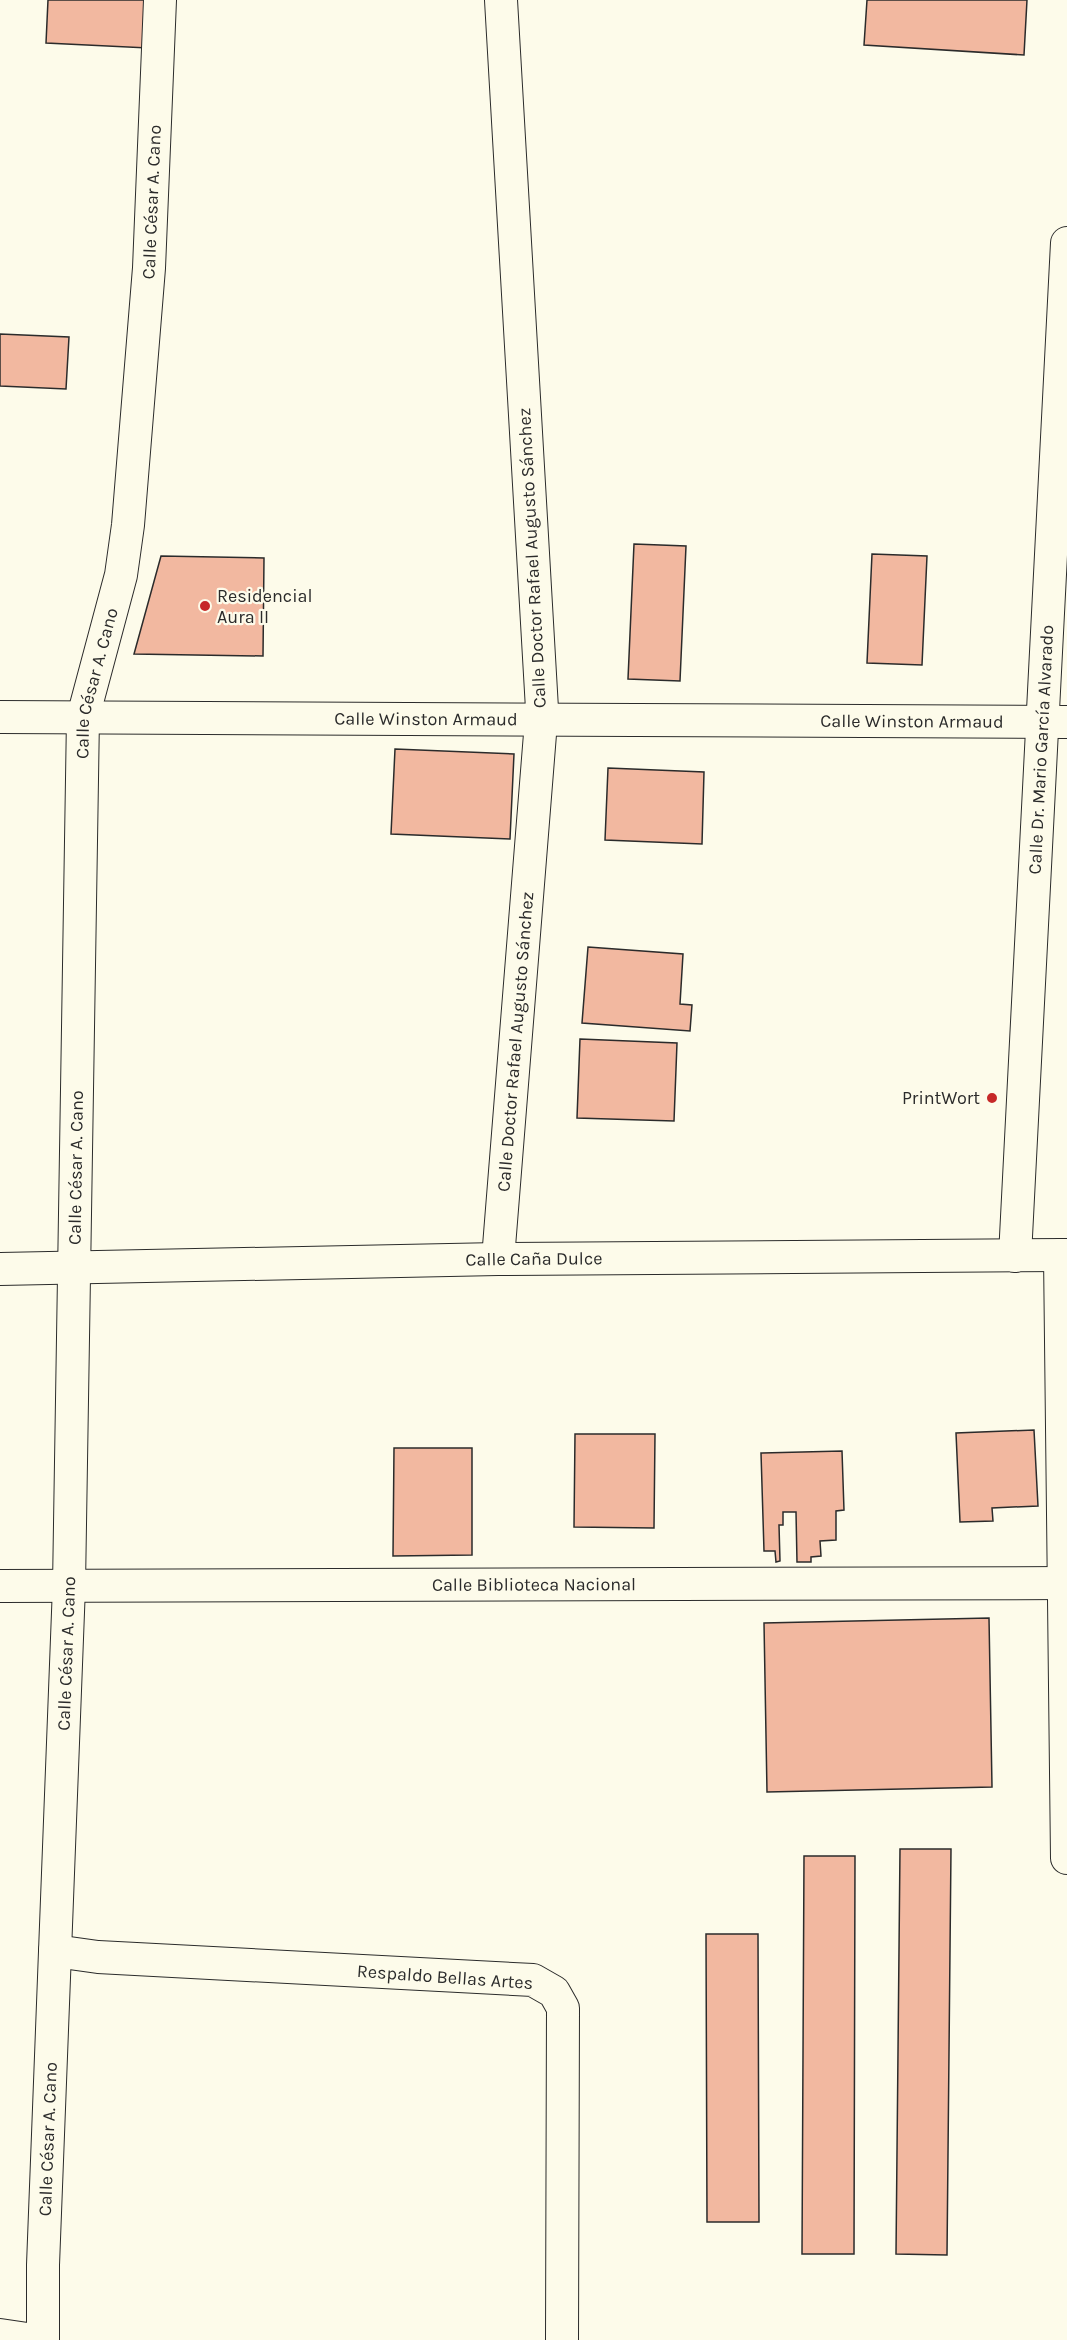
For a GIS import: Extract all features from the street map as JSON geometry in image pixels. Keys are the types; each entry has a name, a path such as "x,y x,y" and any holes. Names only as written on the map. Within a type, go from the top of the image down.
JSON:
{"street":[{"name":"Calle César A. Cano","path":"43,2340 43,2265 69,1586 83,717 121,575 128,525 149,268 160,0"},
{"name":"Calle Doctor Rafael Augusto Sánchez","path":"498,1259 542,709 501,0"},
{"name":"Calle Dr. Mario García Alvarado","path":"1015,1256 1055,722 1067,243"},
{"name":"Calle Winston Armaud","path":"0,717 1055,722"},
{"name":"Calle Caña Dulce","path":"0,1269 498,1259 1064,1255"},
{"path":"1064,1255 1067,1858"},
{"name":"Calle Biblioteca Nacional","path":"0,1586 1066,1583"},
{"name":"Respaldo Bellas Artes","path":"55,1951 98,1957 533,1980 554,1992 563,2008 562,2340"},
{"path":"0,2335 34,2340"}],"building":[{"path":"48,0 150,0 148,48 46,43"},
{"path":"867,0 1027,0 1024,55 864,45"},
{"path":"0,334 69,337 66,389 0,386"},
{"path":"634,544 686,546 680,681 628,679"},
{"path":"872,554 927,556 922,665 867,663"},
{"name":"Residencial Aura II","path":"161,556 264,558 263,656 134,654"},
{"path":"395,749 514,754 510,839 391,834"},
{"path":"608,768 704,772 702,844 605,840"},
{"path":"588,947 683,954 680,1004 692,1005 690,1031 582,1023"},
{"path":"580,1039 677,1043 674,1121 577,1118"},
{"path":"1034,1430 1038,1506 992,1508 993,1521 960,1522 956,1433"},
{"path":"575,1434 655,1434 654,1528 574,1527"},
{"path":"394,1448 472,1448 472,1555 393,1556"},
{"path":"842,1451 844,1510 836,1511 836,1540 820,1541 821,1556 811,1557 811,1562 797,1562 796,1512 783,1512 783,1525 779,1525 780,1561 776,1562 775,1551 764,1551 761,1453"},
{"path":"989,1618 992,1787 767,1792 764,1623"},
{"path":"900,1849 951,1849 947,2255 896,2254"},
{"path":"804,1856 855,1856 854,2254 802,2254"},
{"path":"706,1934 758,1934 759,2222 707,2222"}],"place":[{"name":"Residencial Aura II","path":"205,606"},
{"name":"PrintWort","path":"992,1098"}]}
